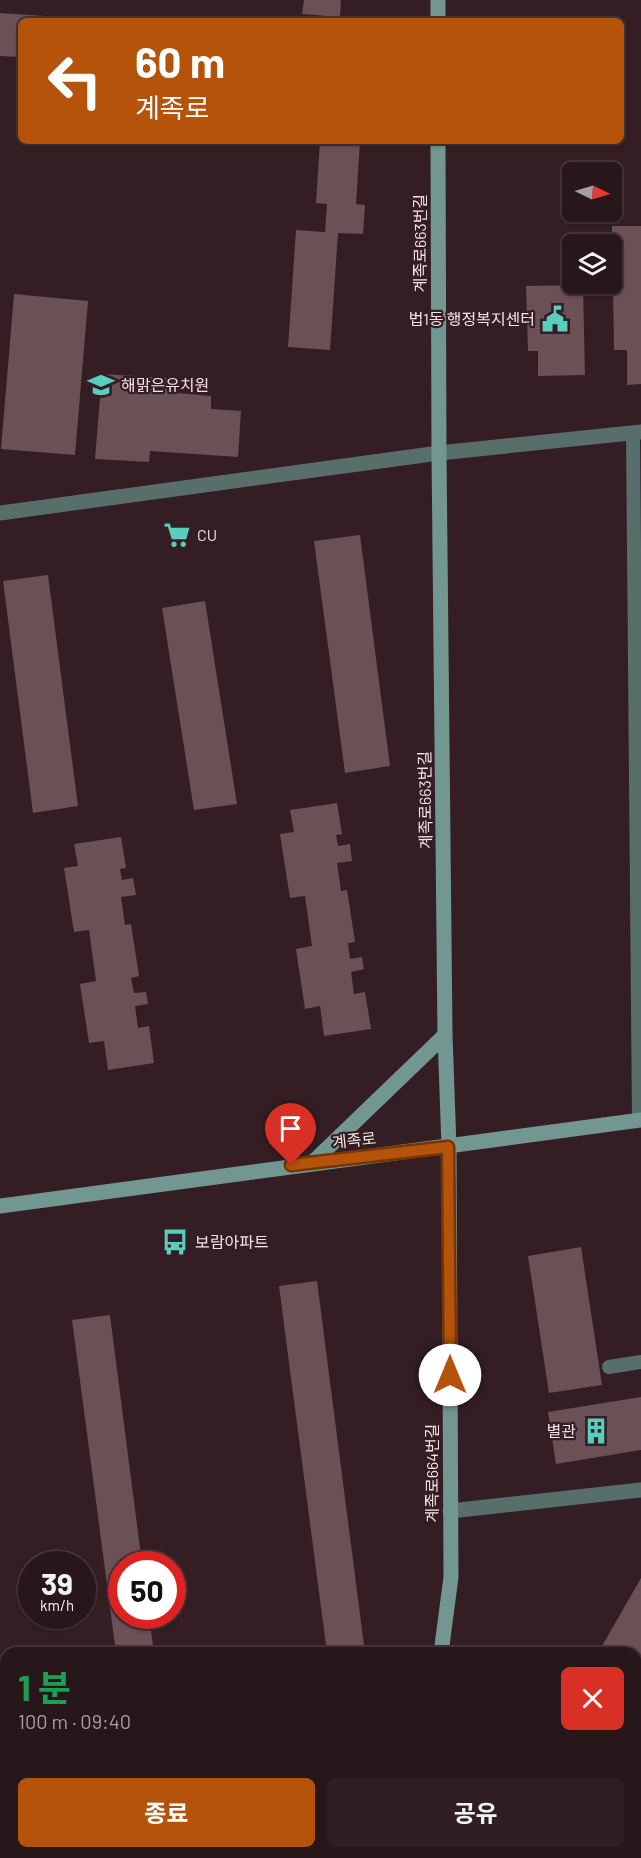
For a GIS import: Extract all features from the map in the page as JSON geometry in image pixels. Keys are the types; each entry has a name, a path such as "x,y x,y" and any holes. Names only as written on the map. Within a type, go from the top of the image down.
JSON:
{"main road":[{"path":"438,0 438,18"},
{"name":"계족로663번길","path":"438,144 439,453 448,1147"},
{"path":"313,1162 445,1035"},
{"name":"계족로","path":"0,1206 313,1162 448,1147 640,1120"},
{"name":"계족로664번길","path":"442,1647 451,1577 448,1147"}],"street":[{"path":"0,513 439,453 637,433"},
{"path":"450,1511 641,1490"}],"lane":[{"path":"637,433 640,1120"},
{"path":"609,1367 641,1362"}],"building":[{"path":"304,0 341,0 340,17 302,14"},
{"path":"0,13 72,18 18,18 18,57 0,56"},
{"path":"320,144 360,144 356,204 365,205 363,234 338,233 330,350 288,347 296,230 325,232 327,204 316,203"},
{"path":"612,226 641,226 641,384 627,385 627,350 614,350 613,294 622,294 622,234 612,234"},
{"name":"법1동 행정복지센터","path":"562,285 562,294 583,294 585,375 538,376 538,351 528,351 526,286"},
{"path":"14,294 88,301 75,455 1,449"},
{"path":"102,374 168,378 167,392 211,396 211,409 241,411 238,457 150,451 149,462 95,459"},
{"path":"360,535 390,766 345,773 314,541"},
{"path":"48,575 78,806 33,813 3,581"},
{"path":"205,601 237,804 194,810 162,608"},
{"path":"337,803 342,834 336,835 338,846 350,844 352,861 337,863 341,891 347,890 355,942 348,943 350,959 362,957 364,969 351,972 354,994 365,992 371,1029 324,1036 320,1006 305,1009 296,949 312,946 305,896 290,898 280,834 294,832 290,810"},
{"path":"121,837 126,868 120,869 122,880 133,878 136,895 121,897 125,925 131,924 139,976 131,978 134,993 146,992 148,1004 135,1006 138,1028 149,1026 154,1063 108,1070 104,1041 89,1043 80,984 96,981 89,930 74,932 64,868 78,866 74,844"},
{"path":"581,1247 602,1385 549,1393 528,1256"},
{"path":"317,1281 364,1647 326,1647 279,1286"},
{"path":"110,1315 140,1551 108,1551 108,1592 72,1320"},
{"name":"별관","path":"641,1397 641,1450 556,1464 548,1412"},
{"path":"641,1578 641,1647 601,1647"},
{"path":"113,1629 151,1629 153,1647 115,1647"}],"place":[{"name":"법1동 행정복지센터","path":"555,319"},
{"name":"해맑은유치원","path":"101,385"},
{"name":"CU","path":"177,535"},
{"name":"보람아파트","path":"175,1242"},
{"name":"별관","path":"596,1431"}],"route":[{"path":"291,1165 448,1147 450,1375"}]}
